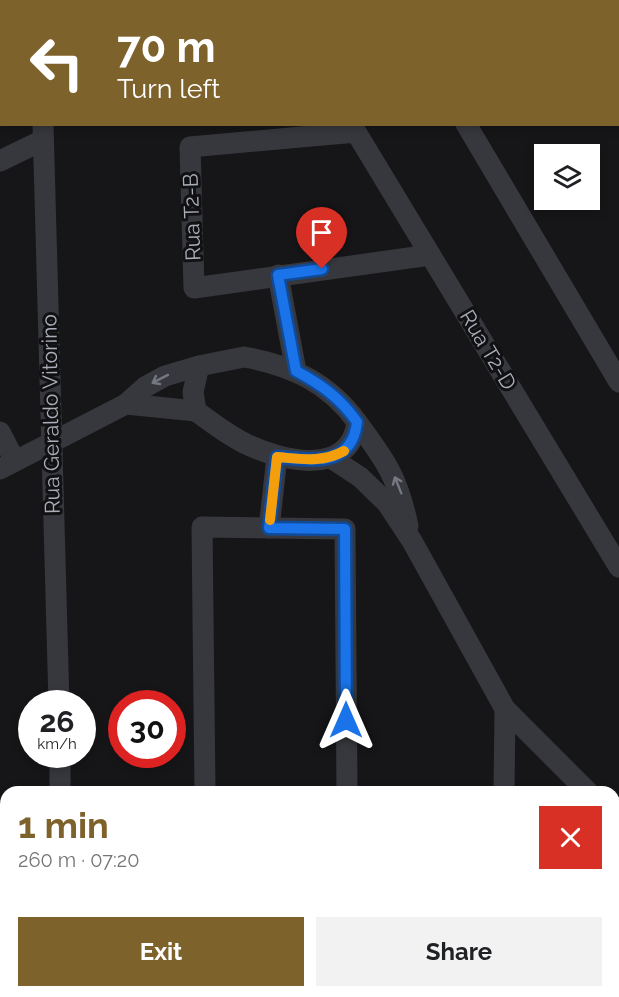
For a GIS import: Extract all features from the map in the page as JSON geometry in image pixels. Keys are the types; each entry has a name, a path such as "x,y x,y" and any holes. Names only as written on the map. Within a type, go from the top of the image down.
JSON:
{"street":[{"path":"467,126 619,382"},
{"path":"0,161 43,132"},
{"name":"Rua Geraldo Vitorino","path":"43,132 59,690"},
{"name":"Rua T2-D","path":"190,147 356,132 619,567"},
{"name":"Rua T2-B","path":"190,147 194,288 278,275"},
{"path":"296,371 278,275 430,255"},
{"path":"0,432 7,465 126,404 145,387 165,376 244,357 270,362 296,371 324,386 344,405 388,462 400,490 412,542"},
{"path":"196,411 193,392 199,366"},
{"path":"126,404 196,411 246,444 277,457 312,460 332,458 346,450 355,437 357,422"},
{"path":"269,528 277,457"},
{"path":"332,458 373,488 387,503 412,542 505,709 582,786"},
{"path":"204,786 202,527 345,529 347,786"},
{"path":"504,786 505,709"},
{"path":"60,768 60,786"}],"slow traffic":[{"path":"270,520 277,457 312,460 332,458 344,451"}],"route":[{"path":"322,269 278,275 296,371 324,386 344,405 357,422 355,437 346,450 332,458 312,460 277,457 269,528 345,529 346,720"}]}
